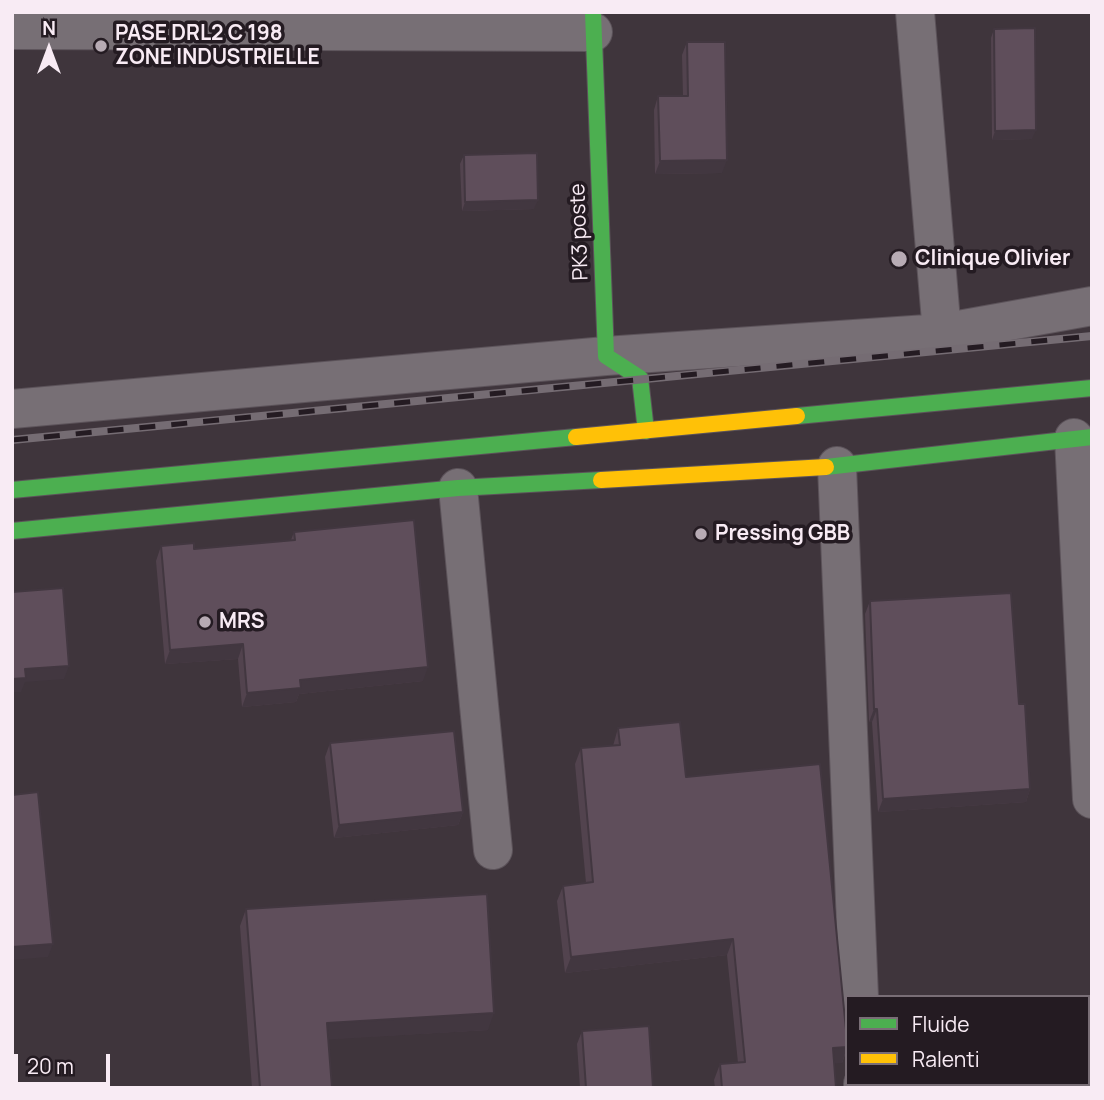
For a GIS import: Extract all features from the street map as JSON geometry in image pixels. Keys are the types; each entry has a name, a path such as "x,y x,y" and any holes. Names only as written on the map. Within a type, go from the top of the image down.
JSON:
{"main road":[{"name":"PK3 poste","path":"593,22 606,356"},
{"path":"606,356 640,378 646,431"},
{"path":"12,490 1092,388"},
{"path":"12,531 458,488 837,466 1083,437"}],"street":[{"path":"915,12 942,333"},
{"path":"12,30 593,22"},
{"path":"12,409 606,356 942,333 1092,306"},
{"path":"1083,437 1092,799"},
{"path":"837,466 859,995"},
{"path":"458,488 493,850"}],"building":[{"path":"1035,28 1036,130 995,131 994,29"},
{"path":"687,42 725,42 727,160 660,161 658,96 688,96"},
{"path":"537,153 538,200 465,202 464,155"},
{"path":"414,520 428,667 300,680 301,688 247,693 243,644 170,650 161,546 194,543 194,549 295,540 294,532"},
{"path":"63,588 69,666 25,669 26,678 12,679 12,592"},
{"path":"1011,593 1019,704 1025,704 1030,789 883,799 877,709 874,709 870,601"},
{"path":"680,722 686,777 820,764 845,1020 845,1047 833,1048 836,1088 722,1088 720,1064 745,1062 733,939 571,957 563,886 593,882 581,748 620,745 618,728"},
{"path":"454,731 463,812 339,825 330,743"},
{"path":"38,792 53,944 12,947 12,795"},
{"path":"487,894 494,1013 327,1023 332,1088 260,1088 246,909"},
{"path":"649,1026 653,1088 586,1088 582,1031"},
{"path":"1064,1086 1065,1088 940,1088"}],"railway":[{"path":"12,440 1092,336"}],"traffic: fast":[{"path":"593,12 606,356 640,378 646,431"},
{"path":"797,416 1092,388"},
{"path":"12,490 576,437"},
{"path":"826,467 1092,437"},
{"path":"12,531 458,488 601,480"}],"traffic: slow":[{"path":"576,437 797,416"},
{"path":"601,480 826,467"}],"place":[{"name":"PASE DRL2 C 198 ZONE INDUSTRIELLE","path":"101,46"},
{"name":"Clinique Olivier","path":"899,259"},
{"name":"Pressing GBB","path":"701,534"},
{"name":"MRS","path":"205,622"}]}
